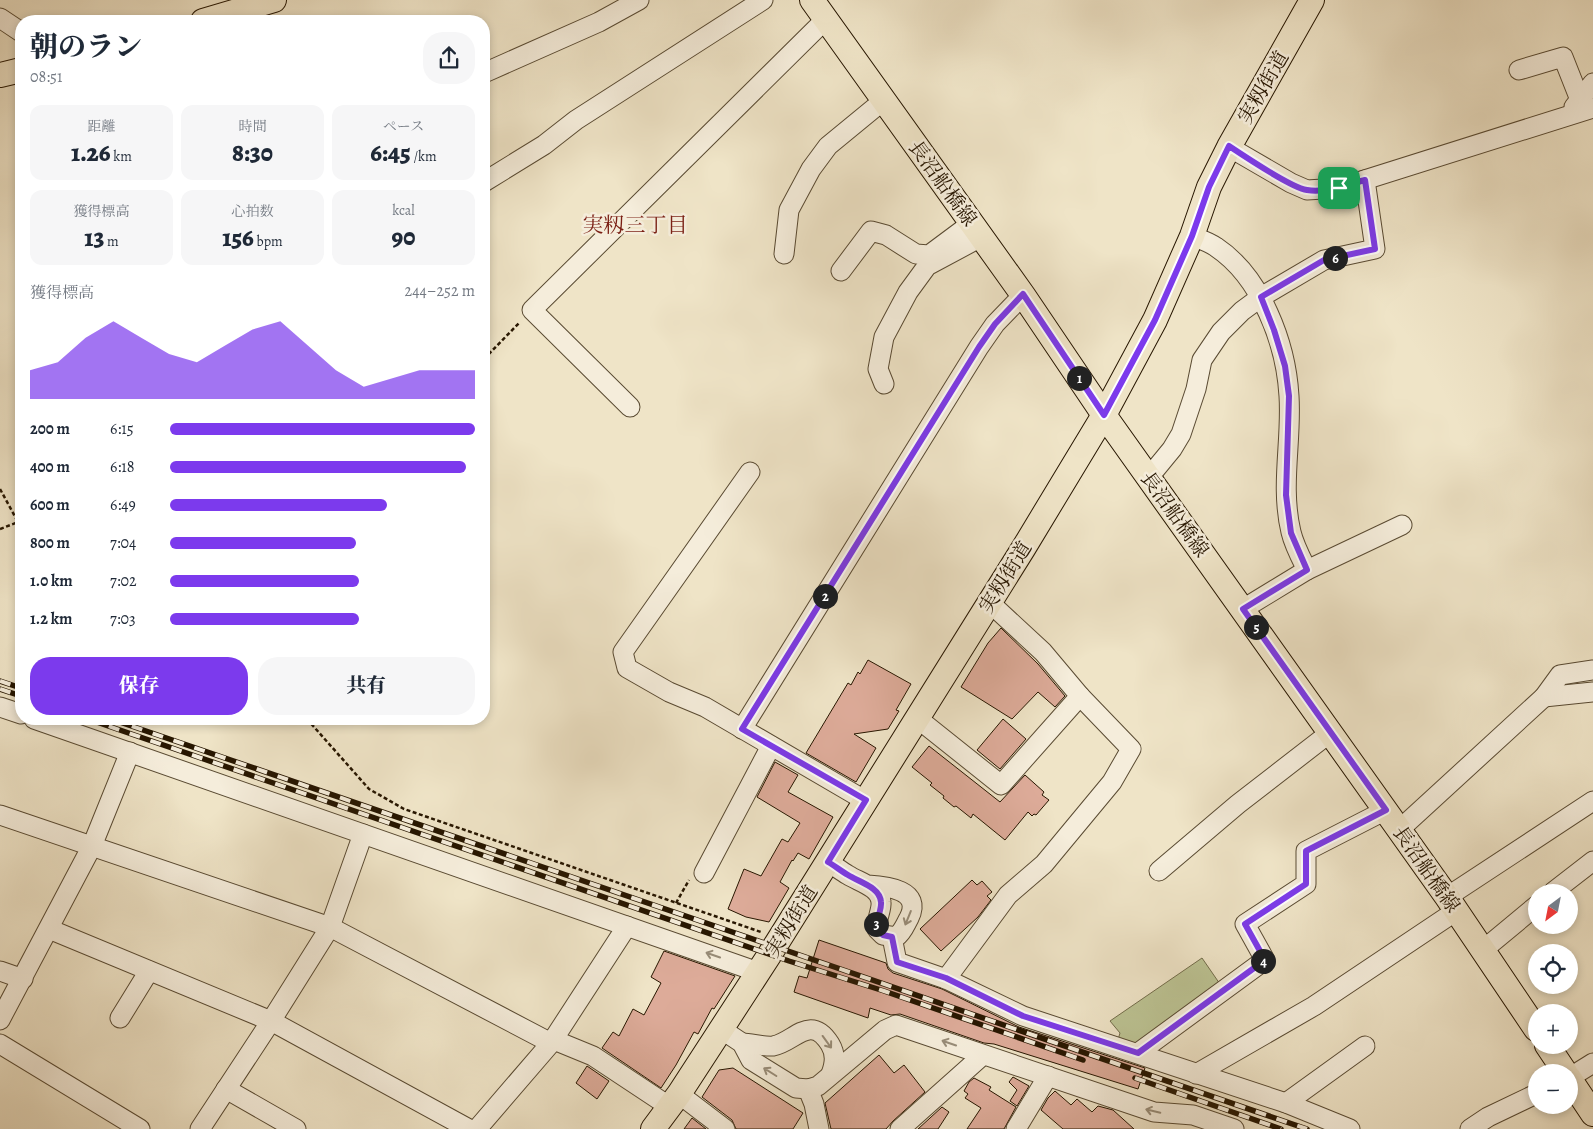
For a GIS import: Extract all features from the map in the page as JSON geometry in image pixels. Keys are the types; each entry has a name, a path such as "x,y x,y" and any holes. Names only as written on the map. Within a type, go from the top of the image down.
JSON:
{"main road":[{"path":"223,15 274,0"},
{"name":"長沼船橋線","path":"812,0 1023,294 1104,415 1386,810 1528,1018"},
{"name":"実籾街道","path":"654,1129 721,1029 828,862 1104,415 1155,320 1192,236 1209,187 1229,146 1312,0"},
{"path":"0,75 15,71"},
{"path":"1578,1092 1593,1114"}],"street":[{"path":"490,70 599,22 640,0"},
{"path":"490,178 544,145 576,120 763,0"},
{"path":"0,18 15,28"},
{"path":"630,407 532,310 826,19"},
{"path":"1519,70 1563,57 1586,104"},
{"path":"1229,146 1291,183 1307,190 1339,188 1568,116 1586,104 1593,83"},
{"path":"784,254 789,210 811,169 828,146 884,100"},
{"path":"1149,477 1172,449 1181,434 1196,389 1202,360 1221,332 1242,311 1261,297 1324,260 1375,249 1365,180"},
{"path":"841,271 870,231 886,235 916,254 929,254 976,230"},
{"path":"884,384 878,369 884,337 908,292 927,266 976,230"},
{"path":"1192,236 1216,246 1243,272 1261,297 1274,330 1285,366 1289,396 1286,495 1291,533 1307,570"},
{"path":"742,729 979,347 995,324 1023,294"},
{"path":"750,472 623,652 627,668 669,692 705,707 866,800"},
{"path":"1243,609 1307,570 1402,525"},
{"path":"946,978 1008,895 1044,864 1112,782 1131,749 1080,696 1043,652 989,602"},
{"path":"1399,830 1544,697 1560,675 1593,670"},
{"path":"1544,697 1593,692"},
{"path":"917,718 1001,785 1080,696"},
{"path":"0,707 15,712"},
{"path":"51,725 758,972"},
{"path":"1159,871 1238,804 1331,732"},
{"path":"704,873 771,746"},
{"path":"0,1020 92,846 130,752"},
{"path":"1196,1074 1314,1006 1593,801"},
{"path":"1138,1053 1265,960 1245,924 1306,884 1306,851 1386,810"},
{"path":"0,815 330,927 553,1041 593,1056 725,1129"},
{"path":"200,1129 271,1022 330,927 363,834"},
{"path":"1563,884 1593,861"},
{"path":"828,862 848,876 868,885 879,895 881,904 876,923 877,930 883,935 892,937 900,934 912,913 909,896 883,886 868,885"},
{"path":"1483,950 1528,913"},
{"path":"477,1129 553,1041 627,926"},
{"path":"49,929 271,1022 469,1129"},
{"path":"892,937 897,962 946,978 1023,1016 1286,1103 1350,1129"},
{"path":"120,1018 149,970"},
{"path":"0,972 22,979"},
{"path":"721,1029 742,1043 751,1060 796,1088 808,1089 818,1086 885,1030 896,1025 1154,1112 1193,1115 1234,1129"},
{"path":"742,1043 771,1046 780,1044 798,1032 814,1031 822,1035 834,1052 835,1064 831,1074"},
{"path":"0,1044 140,1129"},
{"path":"1286,1103 1364,1046"},
{"path":"900,1129 983,1055"},
{"path":"1578,1072 1593,1063"},
{"path":"1016,1129 1048,1076"},
{"path":"226,1089 296,1129"},
{"path":"808,1089 814,1104 819,1129"},
{"path":"1470,1129 1488,1117 1528,1098"},
{"path":"1172,1129 1193,1115"}],"path":[{"path":"490,353 532,310"},
{"path":"0,489 15,514"},
{"path":"0,529 15,524"},
{"path":"312,725 369,789 404,809 768,934"}],"green space":[{"path":"1202,958 1222,987 1137,1049 1117,1043 1120,1033 1110,1021"}],"building":[{"path":"1001,628 1038,664 1065,696 1055,707 1038,692 1012,719 961,687 988,643"},
{"path":"868,660 911,684 896,710 899,711 888,729 854,734 876,748 856,782 806,753 848,683 851,685 858,672 860,674"},
{"path":"1003,719 1026,739 1000,769 977,750"},
{"path":"929,746 1000,802 1025,775 1044,792 1042,795 1049,800 1036,815 1032,816 1028,812 1005,840 973,814 971,818 956,806 954,807 930,785 932,783 912,767"},
{"path":"775,762 798,775 788,792 833,817 809,859 798,853 792,860 780,882 789,888 769,922 746,917 728,909 744,869 761,876 782,839 788,842 800,823 757,797"},
{"path":"972,880 977,885 982,881 992,892 987,896 991,900 978,917 941,951 920,929"},
{"path":"819,940 886,963 888,969 893,973 942,989 1019,1027 1145,1068 1138,1089 994,1044 984,1043 900,1014 891,1015 870,1008 868,1018 794,992 799,976 807,978"},
{"path":"664,951 735,976 714,1009 712,1008 698,1034 694,1032 661,1088 602,1048 613,1032 619,1036 633,1009 644,1015 661,983 651,977"},
{"path":"879,1055 894,1073 904,1065 925,1092 886,1129 831,1129 825,1103"},
{"path":"587,1066 609,1081 597,1099 576,1083"},
{"path":"733,1068 803,1113 793,1129 736,1129 732,1120 702,1097 719,1070"},
{"path":"1013,1077 1029,1086 1017,1106 1010,1101 1017,1090 1009,1082"},
{"path":"974,1078 991,1087 989,1090 1016,1107 1004,1129 967,1129 981,1108 965,1098 968,1094 964,1091 969,1082"},
{"path":"1055,1091 1071,1105 1077,1099 1092,1112 1098,1106 1113,1110 1134,1129 1063,1129 1041,1110"},
{"path":"942,1107 949,1112 938,1129 918,1129"},
{"path":"692,1118 706,1129 684,1129"}],"railway":[{"path":"0,681 15,686"},
{"path":"0,689 15,694"},
{"path":"105,725 789,961 884,991 1083,1060"},
{"path":"129,725 1307,1129"},
{"path":"1135,1078 1281,1129"}],"district":[{"name":"実籾三丁目","path":"635,225"}],"route":[{"path":"1229,146 1291,183 1307,190 1339,188 1365,180 1375,249 1324,260 1261,297 1285,366 1289,396 1286,495 1291,533 1307,570 1243,609 1386,810 1306,851 1306,884 1245,924 1265,960 1138,1053 1023,1016 946,978 897,962 892,937 883,935 877,930 876,923 881,904 879,895 868,885 848,876 828,862 866,800 742,729 979,347 995,324 1023,294 1104,415 1155,320 1192,236 1209,187 1229,146"}]}
